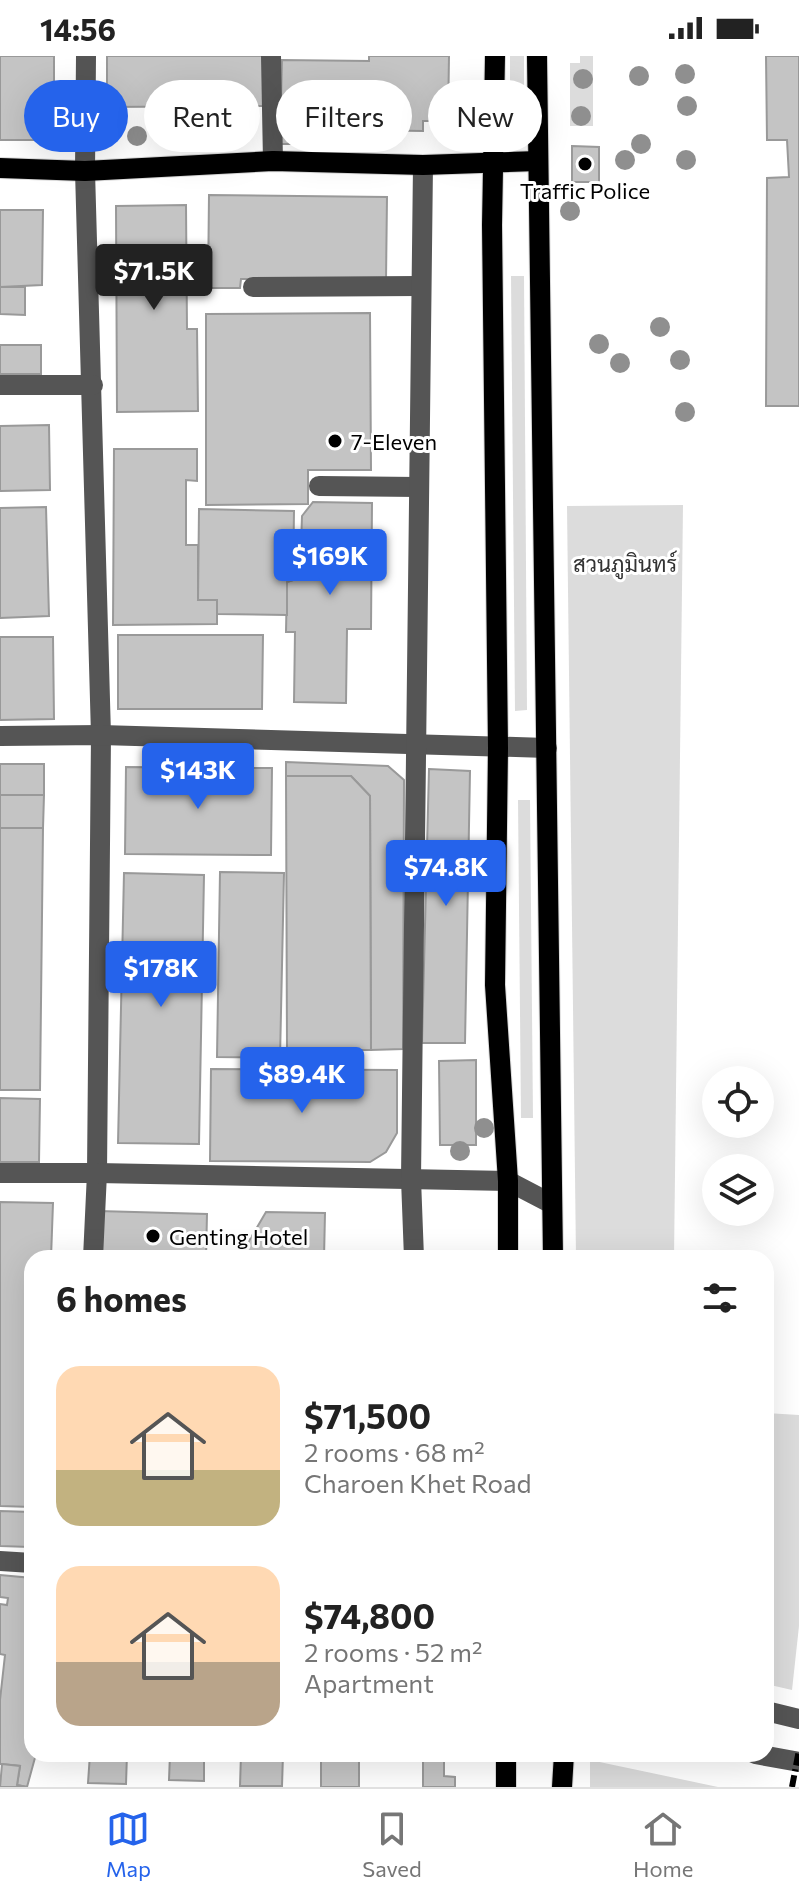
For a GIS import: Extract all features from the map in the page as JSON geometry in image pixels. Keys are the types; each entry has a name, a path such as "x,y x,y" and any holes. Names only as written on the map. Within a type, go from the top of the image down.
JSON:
{"main road":[{"path":"495,56 493,162 498,748 495,985 508,1181 508,1250"},
{"path":"537,56 553,1250"},
{"path":"0,168 85,171 273,161 423,165 538,161"},
{"path":"506,1762 506,1787"},
{"path":"562,1787 564,1762"}],"street":[{"path":"86,56 85,171 101,735 97,1173 93,1250"},
{"path":"271,56 273,161"},
{"path":"414,1250 411,1179 419,286 423,165"},
{"path":"253,287 419,286"},
{"path":"0,385 93,385"},
{"path":"319,486 418,487"},
{"path":"0,736 101,735 547,748"},
{"path":"0,1173 508,1181 552,1204"},
{"path":"0,1561 24,1562"},
{"path":"774,1713 799,1719"},
{"path":"774,1757 799,1762"}],"green space":[{"path":"510,56 524,56 524,80 510,80"},
{"path":"580,56 593,56 593,126 570,126 570,63 580,63"},
{"path":"511,276 524,276 527,710 515,711"},
{"name":"สวนภูมินทร์","path":"683,505 674,1250 576,1250 567,506"},
{"path":"518,800 530,800 533,1118 521,1118"},
{"path":"774,1413 799,1415 799,1626 792,1690 774,1686"},
{"path":"590,1762 599,1762 718,1787 590,1787"}],"building":[{"path":"0,56 54,56 54,80 24,80 24,140 0,140"},
{"path":"107,56 263,56 264,106 260,106 260,80 144,80 144,107 128,107 128,80 107,80"},
{"path":"369,56 449,56 449,80 428,80 428,121 423,121 423,131 412,131 412,80 282,80 282,60 369,61"},
{"path":"766,56 799,56 799,406 766,406 767,178 789,177 787,140 767,140"},
{"path":"572,146 599,147 599,182 572,182"},
{"path":"209,195 387,197 386,280 241,279 240,288 208,288"},
{"path":"186,205 187,329 197,329 198,411 117,412 116,206"},
{"path":"0,210 43,210 42,285 0,287"},
{"path":"0,287 25,287 25,315 0,314"},
{"path":"370,313 371,470 308,470 308,504 206,505 206,314"},
{"path":"0,345 41,345 41,374 0,374"},
{"path":"49,425 50,490 0,491 0,426"},
{"path":"114,449 197,449 197,481 186,480 186,545 198,545 198,600 217,600 217,624 113,625"},
{"path":"313,502 372,503 371,629 347,629 346,703 294,702 295,632 286,632 287,582 300,578 302,516"},
{"path":"46,507 49,616 0,618 0,508"},
{"path":"199,509 294,511 293,580 287,582 287,615 217,614 217,600 198,600"},
{"path":"118,635 263,635 262,709 118,709"},
{"path":"0,637 53,637 54,719 0,720"},
{"path":"286,762 388,766 404,780 403,1049 371,1050 370,796 351,776 286,776"},
{"path":"0,764 44,764 44,795 0,795"},
{"path":"126,767 272,768 271,855 125,854"},
{"path":"429,769 470,771 465,1043 422,1043"},
{"path":"286,776 351,776 370,796 371,1050 287,1050"},
{"path":"0,795 44,795 43,828 0,828"},
{"path":"0,828 43,828 40,1090 0,1090"},
{"path":"220,872 284,873 280,1058 217,1057"},
{"path":"124,873 204,875 199,1144 118,1143"},
{"path":"476,1060 476,1145 440,1145 439,1061"},
{"path":"211,1069 397,1070 397,1133 386,1152 370,1162 210,1161"},
{"path":"0,1098 40,1099 39,1162 0,1162"},
{"path":"0,1202 53,1203 51,1250 24,1250 24,1507 0,1506"},
{"name":"Genting Hotel","path":"98,1211 207,1214 206,1250 99,1250"},
{"name":"Genting Hotel","path":"266,1212 325,1213 324,1250 244,1250"},
{"path":"0,1511 24,1512 24,1547 0,1546"},
{"path":"0,1575 24,1577 24,1762 34,1762 27,1787 17,1785 20,1766 0,1764 0,1700 5,1655 0,1654 0,1604 7,1605 8,1598 0,1597"},
{"path":"89,1762 127,1762 126,1784 88,1783"},
{"path":"170,1762 204,1762 204,1781 169,1780"},
{"path":"241,1762 283,1762 282,1786 240,1786"},
{"path":"321,1762 359,1762 359,1787 321,1787"},
{"path":"423,1762 444,1762 444,1776 455,1777 455,1787 423,1787"},
{"path":"2,1764 20,1766 17,1785 27,1787 0,1787"}],"railway":[{"path":"792,1787 799,1750"}],"place":[{"name":"Traffic Police","path":"585,164"},
{"name":"7-Eleven","path":"335,441"},
{"name":"Genting Hotel","path":"153,1236"}]}
